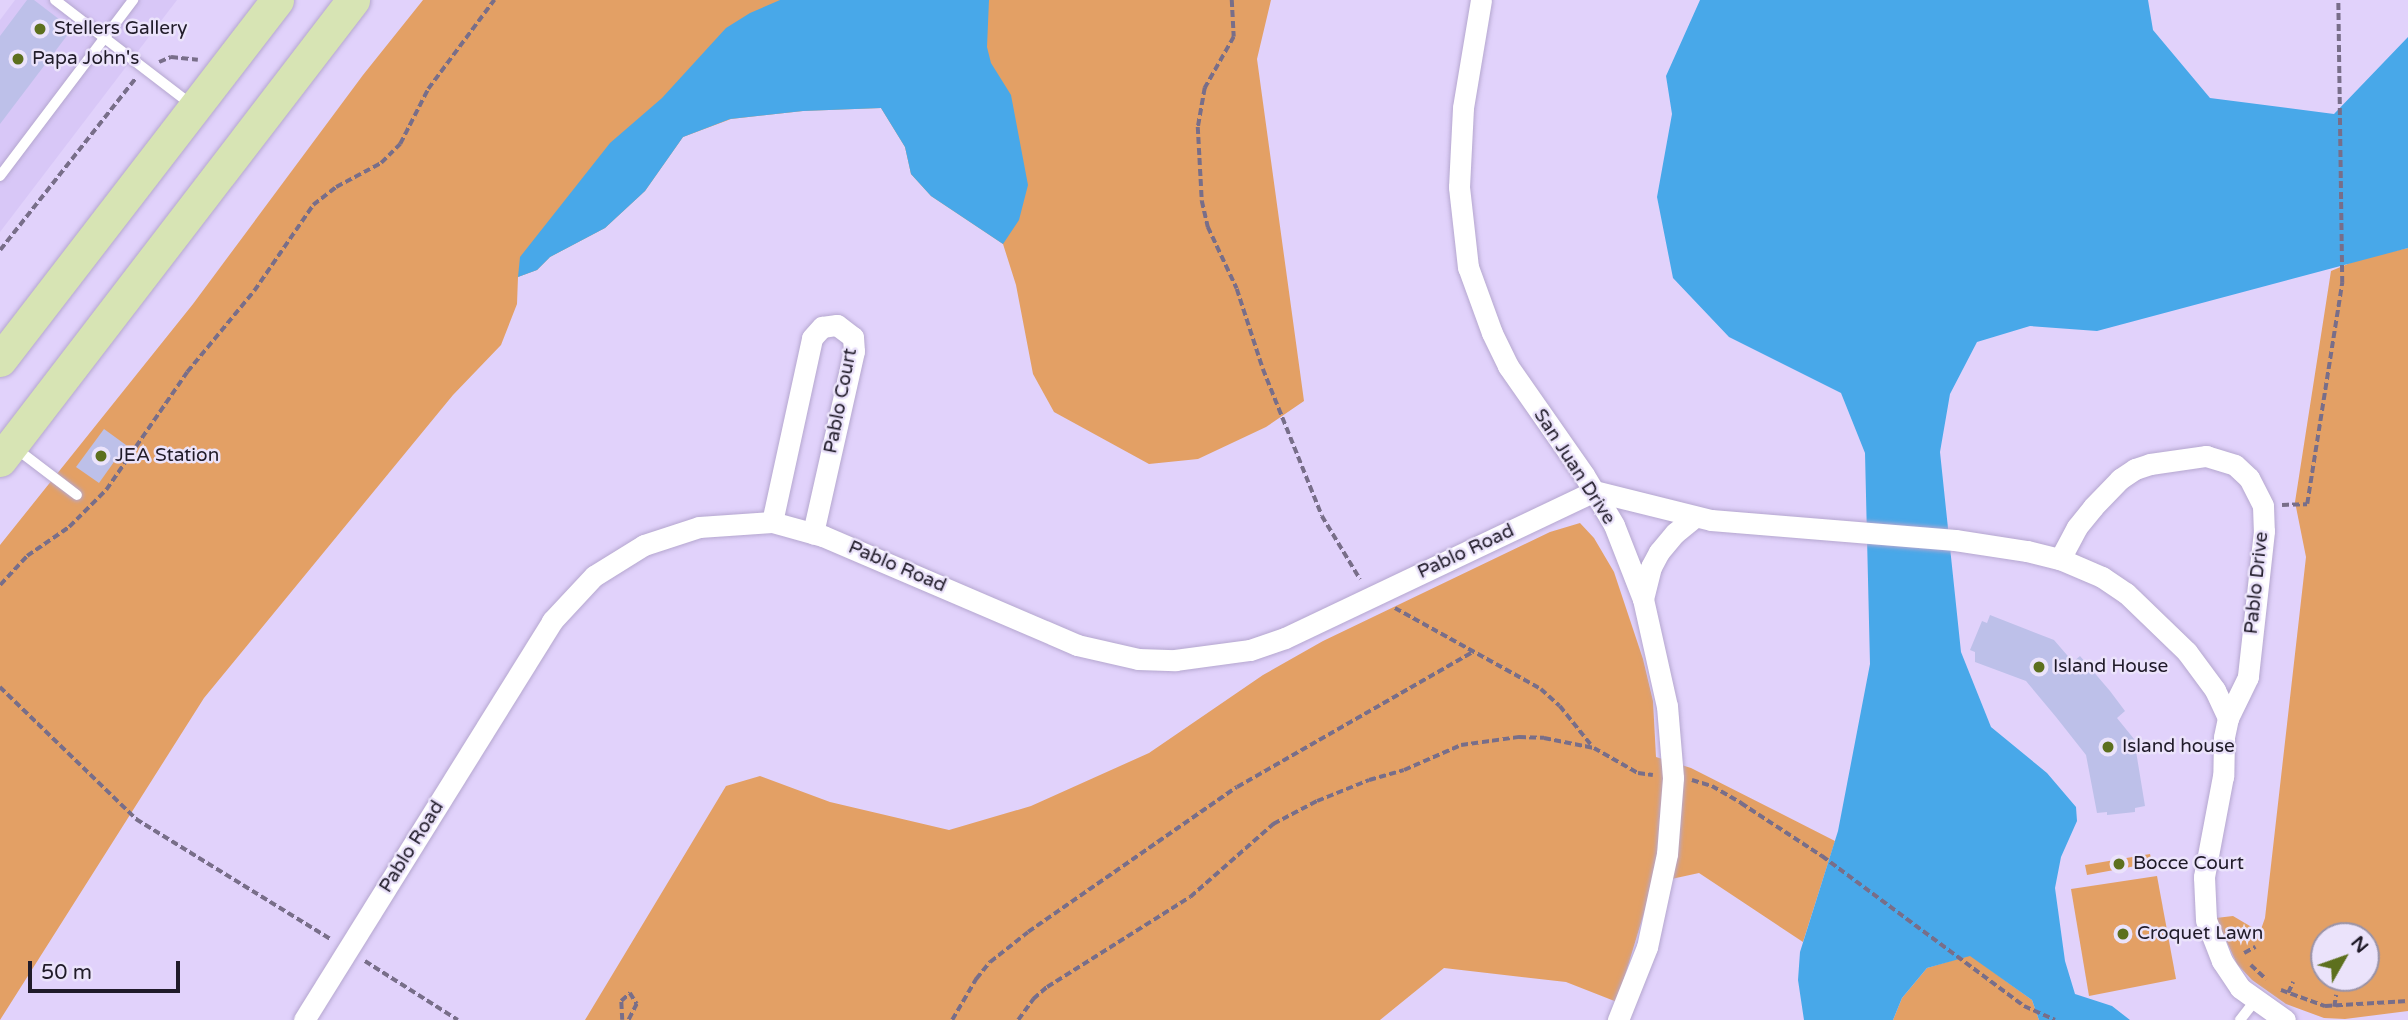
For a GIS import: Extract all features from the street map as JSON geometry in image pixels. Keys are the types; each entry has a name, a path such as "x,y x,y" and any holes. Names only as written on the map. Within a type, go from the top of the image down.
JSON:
{"main road":[{"path":"0,360 277,0"},
{"path":"6,453 353,0"}],"street":[{"name":"San Juan Drive","path":"1481,0 1463,107 1459,187 1465,254 1474,288 1508,366 1594,491 1614,525 1643,599 1667,706 1673,778 1670,829 1659,901 1647,947 1618,1020"},
{"name":"Pablo Court","path":"772,522 811,338 822,327 836,325 853,337 854,352 813,533"},
{"name":"Pablo Drive","path":"2060,559 2077,527 2093,507 2120,479 2150,464 2206,456 2221,458 2249,478 2263,506 2264,531 2248,677 2228,718"},
{"name":"Pablo Road","path":"304,1020 535,648 578,591 618,559 671,535 725,523 772,522 813,533 1077,645 1138,659 1213,658 1250,650 1285,638 1594,491"},
{"path":"1594,491 1695,517 1955,540 2027,551 2060,559 2102,577 2158,621 2215,690 2228,718 2224,737 2223,776 2204,877 2206,920 2222,961 2240,989 2285,1020"},
{"path":"1643,599 1651,567 1659,552 1675,533 1695,517"}],"lane":[{"path":"55,0 195,107"},
{"path":"0,176 133,0"},
{"path":"6,453 77,495"},
{"path":"2240,1020 2255,1001"}],"path":[{"path":"0,585 27,556 69,527 106,490 187,372 254,291 313,205 336,187 381,163 400,145 428,89 494,0"},
{"path":"1232,0 1234,37 1205,88 1198,127 1202,201 1208,228 1237,289 1263,369 1322,516 1360,580 1374,596 1541,689 1560,706 1594,748"},
{"path":"2263,506 2307,504 2343,283 2338,0"},
{"path":"0,250 132,81 171,57 183,60 204,58"},
{"path":"952,1020 976,979 990,962 1028,932 1237,787 1473,652"},
{"path":"0,687 136,819 458,1020"},
{"path":"1018,1020 1033,999 1047,988 1162,917 1190,897 1254,838 1317,801 1480,740 1544,738 1594,748 1638,773 1712,786 1822,856 2024,1006 2055,1020"},
{"path":"2255,947 2243,951 2259,973 2287,993 2309,1003 2334,1007 2408,1001"},
{"path":"2287,993 2293,982"},
{"path":"622,1020 621,1001 630,993 637,1004 629,1020"},
{"path":"2334,1007 2336,995"}],"shaded area":[{"path":"15,0 177,0 0,232 0,20"},
{"path":"423,0 1271,0 1257,59 1304,401 1266,427 1198,459 1149,464 1054,412 1033,374 1016,285 1003,244 931,196 911,174 905,147 881,108 803,111 731,119 683,137 645,191 605,228 550,257 537,270 518,277 517,304 501,345 453,395 204,698 0,1020 0,545 193,304 363,75"},
{"path":"2408,248 2408,1011 2345,1019 2324,1018 2286,1004 2252,980 2237,964 2216,918 2233,916 2260,932 2265,918 2306,557 2295,502 2331,271 2362,258"},
{"path":"1580,523 1594,538 1614,572 1643,659 1653,701 1656,757 1691,768 1835,841 1803,942 1699,873 1653,883 1617,1002 1566,982 1444,968 1380,1020 585,1020 726,786 760,776 830,802 949,830 1031,806 1149,753 1263,675 1323,641 1550,532"},
{"name":"Bocce Court","path":"2150,854 2152,863 2087,875 2085,865"},
{"name":"Croquet Lawn","path":"2157,876 2176,979 2089,996 2071,889"},
{"path":"1970,955 2032,1000 2039,1020 1893,1020 1902,998 1927,968"}],"water":[{"path":"780,0 989,0 987,47 991,63 1011,95 1028,185 1019,220 1003,244 931,196 911,174 905,147 881,108 803,111 730,119 683,137 645,191 605,228 550,257 537,270 518,277 520,257 610,143 662,98 726,28 750,13"},
{"path":"1700,0 2148,0 2153,30 2210,98 2334,114 2408,37 2408,248 2097,331 2030,326 1977,342 1950,394 1940,452 1961,652 1991,727 2047,773 2076,807 2077,821 2061,857 2055,888 2065,961 2075,994 2112,1006 2130,1020 2039,1020 2032,1000 1970,956 1927,968 1902,998 1893,1020 1804,1020 1798,980 1800,952 1838,831 1870,664 1865,453 1841,393 1729,337 1673,278 1657,197 1672,114 1666,76"}],"building":[{"path":"27,0 34,0 72,29 0,124 0,36"},
{"name":"JEA Station","path":"104,429 126,445 99,483 76,467"},
{"path":"1990,615 2054,640 2073,662 2080,656 2110,691 2125,711 2117,718 2134,739 2145,806 2135,808 2135,812 2107,815 2107,812 2097,813 2086,755 2056,717 2026,681 1975,662 1975,652 1970,650 1982,621 1987,623"}],"place":[{"name":"Stellers Gallery","path":"40,29"},
{"name":"Papa John's","path":"18,59"},
{"name":"JEA Station","path":"101,456"},
{"name":"Island House","path":"2039,667"},
{"name":"Island house","path":"2108,747"},
{"name":"Bocce Court","path":"2119,864"},
{"name":"Croquet Lawn","path":"2123,934"}]}
